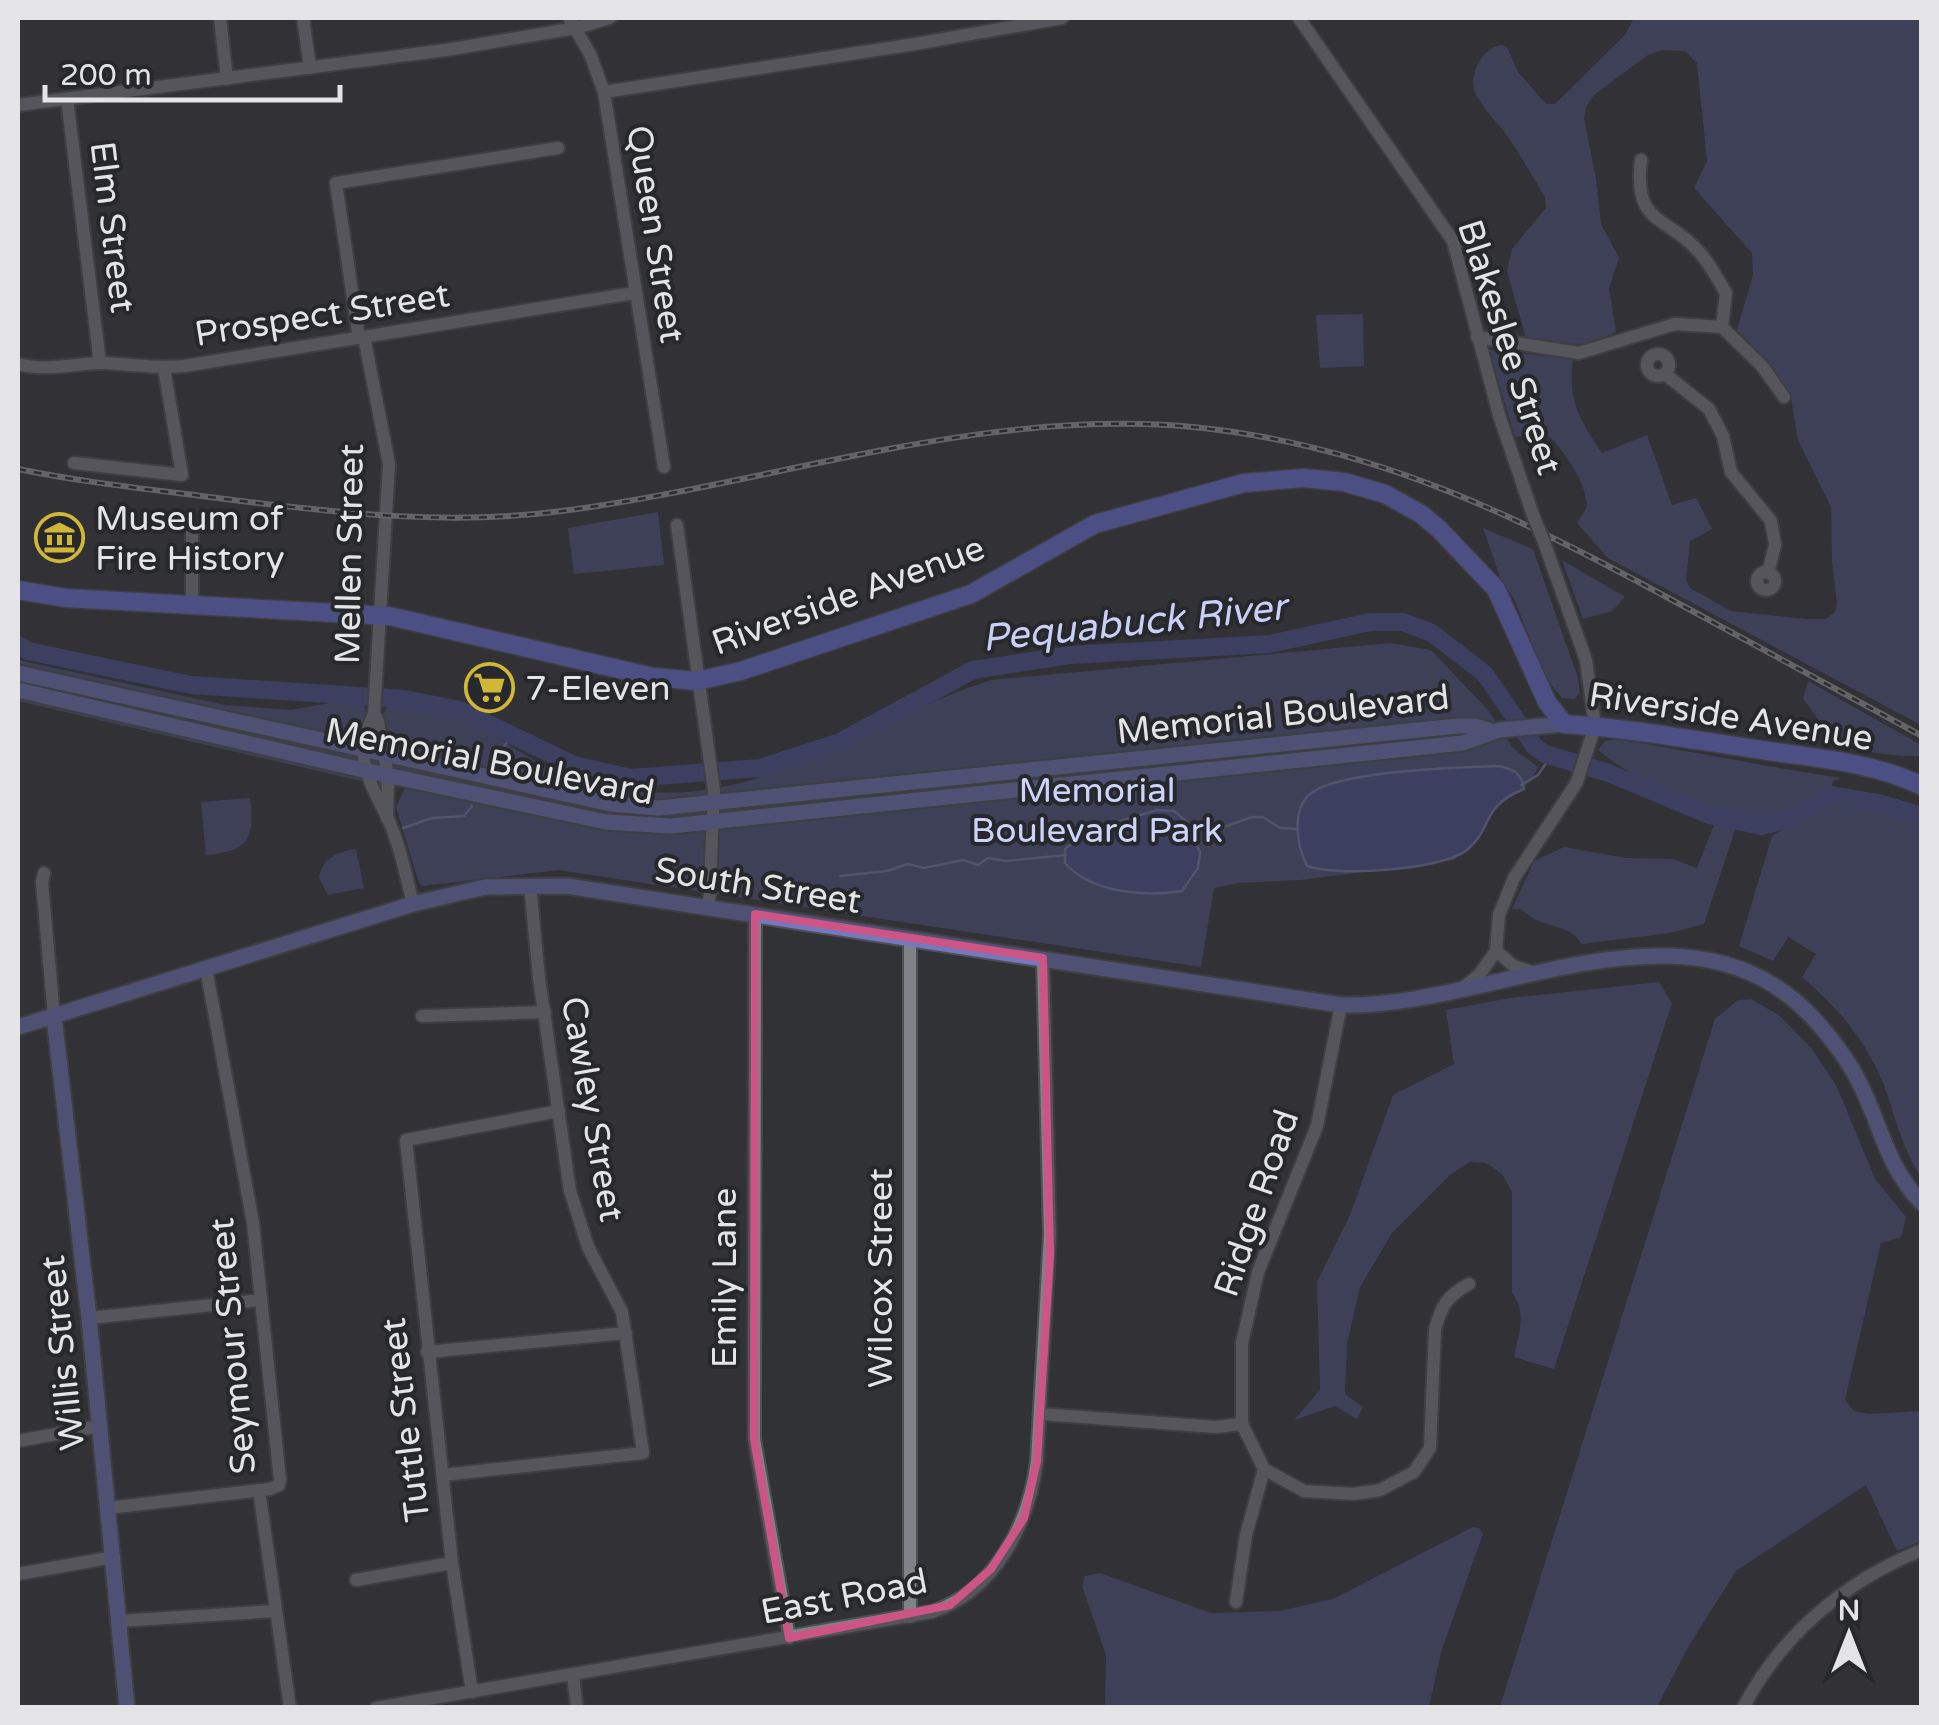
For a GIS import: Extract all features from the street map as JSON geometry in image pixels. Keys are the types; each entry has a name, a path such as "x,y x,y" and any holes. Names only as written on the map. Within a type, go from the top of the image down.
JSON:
{"highway":[{"name":"Riverside Avenue","path":"18,590 66,598 379,616 653,676 696,681 741,671 970,594 1096,524 1244,483 1304,478 1344,482 1385,494 1422,514 1496,589 1547,702 1564,724 1870,768 1922,786"}],"main road":[{"name":"Memorial Boulevard","path":"18,673 611,804 659,808 713,795 1457,726 1495,731"},
{"name":"Memorial Boulevard","path":"18,690 606,822 671,826 1463,743 1495,731 1564,724"},
{"name":"South Street","path":"18,1027 413,904 486,887 530,885 566,886 709,906 1341,1005 1399,1002 1611,959 1663,954 1730,967 1762,981 1812,1017 1838,1047 1860,1083 1888,1158 1906,1188 1922,1203"},
{"name":"Willis Street","path":"54,1017 90,1318 126,1708"}],"street":[{"path":"220,18 227,80"},
{"path":"302,18 310,68"},
{"path":"18,105 310,68 610,18"},
{"path":"604,92 1062,18"},
{"name":"Blakeslee Street","path":"1299,18 1446,227 1458,258 1508,447 1586,660 1596,726"},
{"name":"Queen Street","path":"573,23 604,92 664,467"},
{"name":"Elm Street","path":"66,99 100,363"},
{"name":"Mellen Street","path":"413,904 387,818 363,770 364,748 374,714 389,464 362,338 336,183 558,148"},
{"path":"1642,160 1639,182 1645,206 1657,221 1699,250 1726,292 1722,327"},
{"name":"Prospect Street","path":"18,364 34,368 100,363 164,368 634,293"},
{"path":"1478,337 1579,353 1674,324 1722,327 1762,366 1784,398"},
{"path":"1642,336 1651,356 1646,363 1648,372 1664,374 1709,409 1723,436 1731,472 1771,521 1775,545 1768,573"},
{"path":"74,463 182,475 164,368"},
{"path":"677,525 696,681 710,758 713,795 709,906"},
{"path":"192,530 192,605"},
{"name":"Mellen Street","path":"374,714 388,776 387,818"},
{"path":"1462,990 1496,951 1499,915 1514,878 1577,782 1596,726"},
{"name":"Willis Street","path":"44,873 54,1017"},
{"name":"Cawley Street","path":"443,1475 643,1453 621,1309 588,1247 574,1209 530,885"},
{"name":"Emily Lane","path":"755,914 754,1438 790,1638"},
{"name":"Wilcox Street","path":"910,939 910,1616"},
{"path":"1496,951 1514,966 1538,974"},
{"name":"East Road","path":"376,1708 941,1609 962,1597 991,1569 1014,1539 1033,1490 1041,1414 1050,1235 1043,958"},
{"name":"Seymour Street","path":"206,968 262,1300 280,1480 278,1485 260,1490 290,1708"},
{"name":"Ridge Road","path":"1264,1469 1242,1424 1242,1343 1258,1272 1318,1126 1341,1005"},
{"path":"422,1016 545,1012"},
{"name":"Tuttle Street","path":"472,1692 452,1563 406,1140 559,1111"},
{"path":"1236,1602 1246,1535 1264,1469 1304,1490 1354,1494 1380,1490 1414,1472 1430,1448 1434,1330 1448,1295 1469,1284"},
{"path":"90,1318 262,1300"},
{"path":"427,1352 626,1333"},
{"path":"1041,1414 1215,1427 1242,1424"},
{"path":"18,1441 100,1426"},
{"path":"108,1508 260,1490"},
{"path":"1742,1708 1779,1653 1825,1605 1855,1584 1922,1550"},
{"path":"18,1574 114,1556"},
{"path":"356,1580 452,1563"},
{"path":"119,1621 276,1610"},
{"path":"572,1676 577,1708"}],"highlighted area":[{"path":"755,914 1043,958 1050,1254 1037,1461 1024,1518 991,1569 950,1605 789,1638 754,1439"}],"green space":[{"path":"1634,18 1921,18 1921,725 1608,558 1577,523 1586,509 1584,490 1558,447 1545,433 1515,437 1489,350 1573,359 1572,387 1577,409 1602,453 1647,435 1672,505 1696,498 1712,529 1690,541 1686,580 1690,588 1731,611 1806,619 1826,619 1835,612 1831,507 1798,440 1790,393 1766,359 1737,330 1753,275 1752,253 1694,188 1707,161 1697,63 1685,51 1662,50 1648,55 1594,95 1586,107 1584,118 1601,224 1619,258 1609,288 1616,332 1582,343 1526,338 1507,271 1512,249 1546,208 1545,197 1478,98 1473,85 1475,70 1483,56 1502,45 1508,49 1518,72 1546,104 1555,104 1625,35"},
{"path":"1363,314 1364,366 1320,368 1316,315"},
{"path":"658,512 664,565 574,574 568,528"},
{"path":"1483,528 1533,549 1578,678 1580,693 1574,699 1562,698 1546,679 1514,599 1500,577"},
{"path":"1562,560 1625,597 1612,611 1583,619"},
{"name":"Memorial Boulevard Park","path":"1390,643 1431,650 1488,710 1513,748 1538,767 1533,777 1497,803 1454,860 1214,888 1201,967 558,870 423,886 396,807 405,788 18,701 18,660 225,705 291,710 340,701 364,703 366,713 383,714 388,705 428,710 456,716 556,771 600,784 654,792 705,790 754,779 802,762 991,680"},
{"path":"1808,681 1921,745 1921,756 1868,752 1841,742 1803,698"},
{"path":"1617,739 1841,778 1833,781 1832,787 1777,815 1727,815 1679,799 1598,750 1605,741"},
{"path":"250,798 251,824 246,840 232,850 206,855 201,802"},
{"path":"1841,801 1880,808 1921,824 1921,1177 1868,1053 1839,1012 1802,977 1816,954 1788,937 1773,961 1739,946 1772,836 1826,804"},
{"path":"1715,822 1736,827 1704,924 1670,933 1582,944 1568,931 1537,920 1521,909 1512,909 1534,861 1564,847 1626,858 1673,859 1697,868"},
{"path":"356,849 364,888 328,895 319,878 323,865 337,854"},
{"path":"1659,982 1672,1003 1554,1369 1514,1357 1521,1315 1512,1292 1512,1192 1502,1174 1486,1163 1470,1162 1450,1175 1392,1233 1360,1287 1347,1344 1345,1394 1363,1407 1357,1419 1335,1406 1294,1420 1320,1390 1317,1282 1350,1215 1393,1095 1454,1064 1446,1010 1510,998"},
{"path":"1751,999 1780,1016 1813,1050 1837,1087 1875,1179 1906,1217 1901,1237 1881,1243 1845,1400 1854,1411 1869,1414 1921,1411 1921,1541 1897,1551 1866,1485 1736,1571 1688,1647 1657,1707 1500,1707 1715,1019 1738,1000"},
{"path":"1473,1527 1483,1534 1441,1652 1429,1707 1105,1707 1106,1655 1082,1586 1085,1576 1100,1573 1211,1613 1279,1611 1333,1599"}],"shaded area":[{"path":"1500,766 1516,773 1524,789 1500,803 1475,842 1454,857 1389,870 1341,871 1307,866 1299,839 1300,809 1310,794 1324,786 1372,775"},
{"path":"1157,810 1174,811 1187,822 1200,852 1198,868 1182,891 1152,893 1104,887 1065,863 1065,849 1090,830"}],"waterway":[{"name":"Pequabuck River","path":"18,645 28,651 191,685 405,699 460,710 574,765 631,778 760,768 840,742 973,670 1070,655 1270,644 1370,622 1403,622 1432,633 1485,674 1534,746 1545,754 1606,772 1709,815 1762,826 1786,820 1832,795 1922,816"},
{"path":"493,760 513,735"},
{"path":"1521,785 1538,775 1551,756"},
{"path":"403,828 432,818 464,816 472,806"},
{"path":"1191,831 1227,826 1252,817 1263,817 1280,828 1298,829"},
{"path":"840,876 887,871 908,864 924,868 963,860 978,865 988,858 1005,861 1066,855"}],"railway":[{"path":"18,469 309,509 477,517 562,511 641,499 876,451 1034,428 1113,424 1193,427 1260,436 1387,469 1508,517 1625,575 1922,736"}],"place":[{"name":"Museum of Fire History","path":"60,538"},
{"name":"7-Eleven","path":"490,688"}]}
